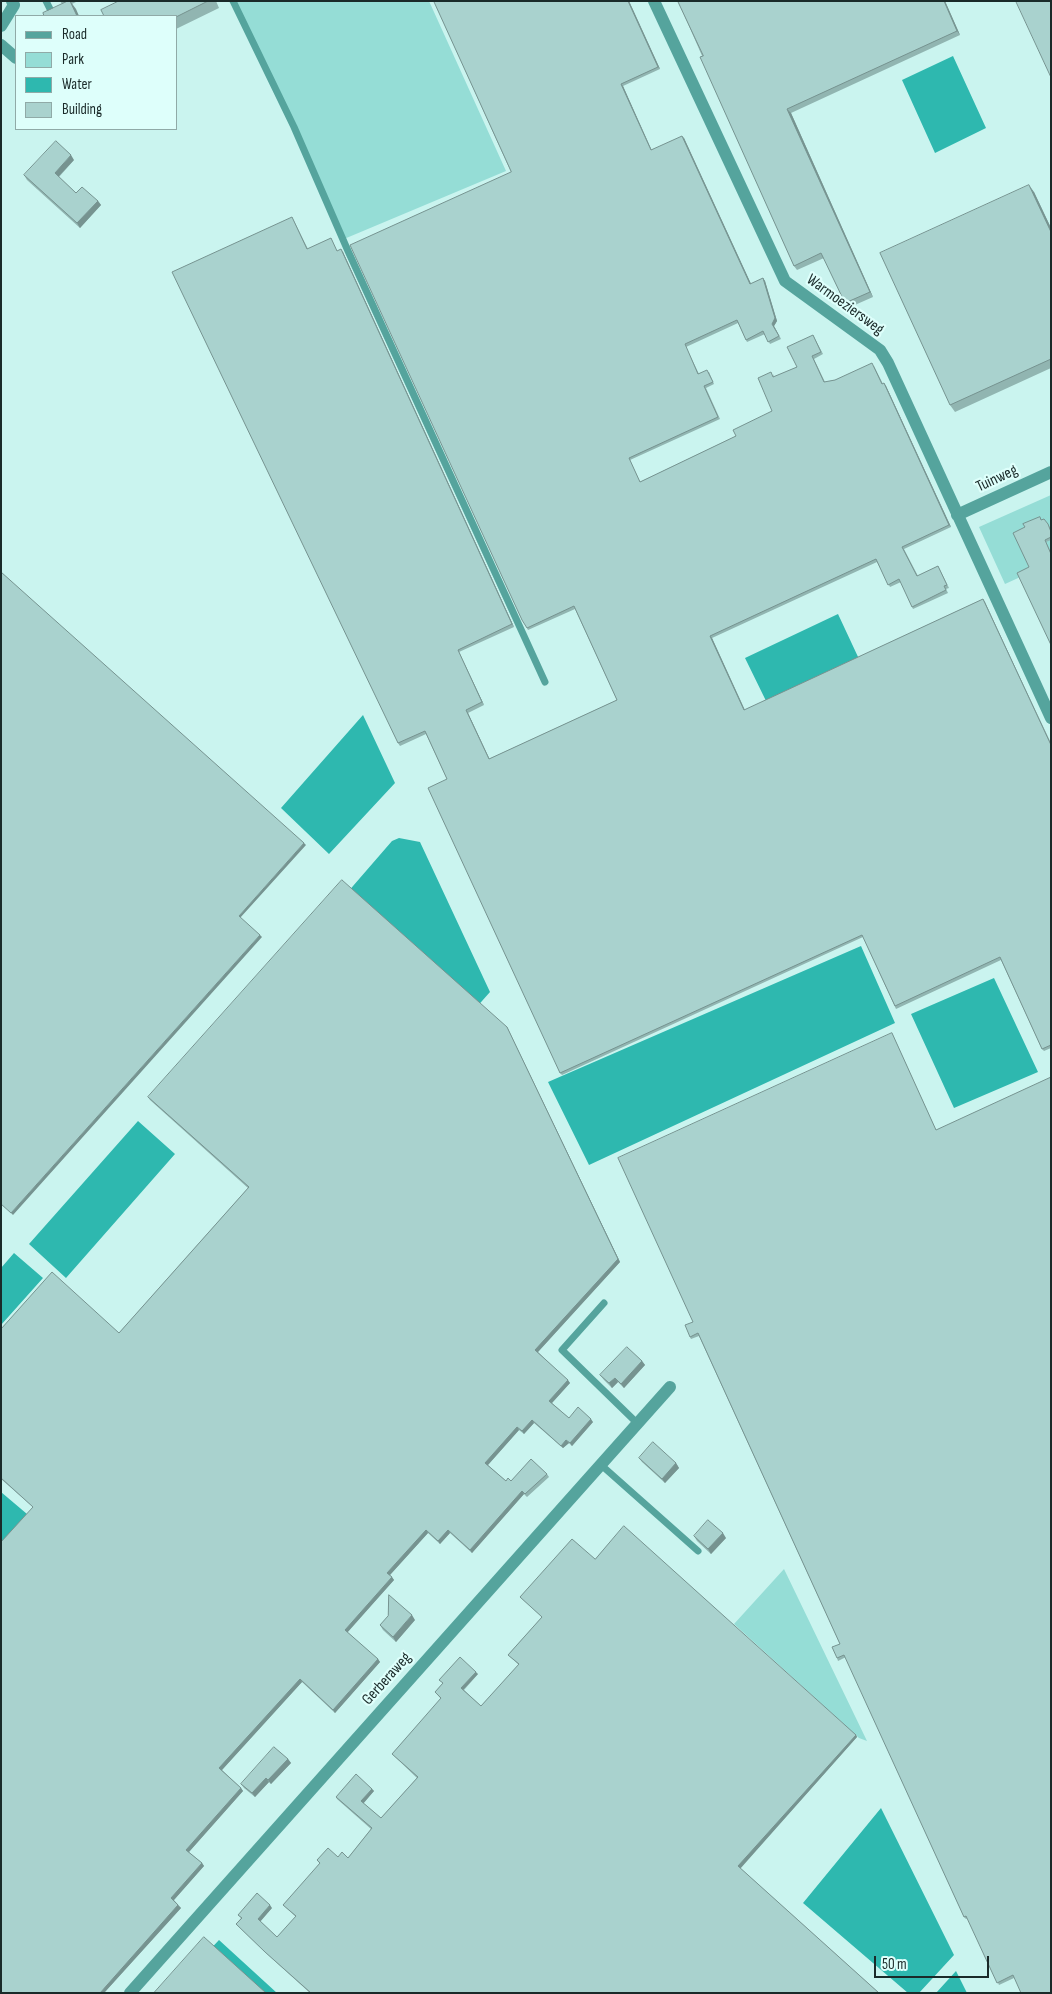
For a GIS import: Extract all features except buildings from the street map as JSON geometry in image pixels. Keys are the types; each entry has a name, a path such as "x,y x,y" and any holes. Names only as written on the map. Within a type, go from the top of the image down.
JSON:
{"street":[{"path":"1,26 14,5 12,1"},
{"name":"Warmoeziersweg","path":"654,1 785,281 880,350 888,363 1051,718"},
{"path":"1,45 15,57"},
{"name":"Tuinweg","path":"957,515 1051,472"},
{"name":"Gerberaweg","path":"130,1993 600,1464 670,1388"}],"lane":[{"path":"46,1 51,11"},
{"path":"233,1 294,127 348,251 544,682"},
{"path":"604,1303 562,1350 637,1423"},
{"path":"600,1464 698,1550"}],"green space":[{"path":"233,1 429,1 506,171 344,239"},
{"path":"1051,495 1051,563 1005,584 979,527"},
{"path":"784,1569 867,1741 859,1738 734,1624"}],"water":[{"path":"953,56 986,128 935,153 902,80"},
{"path":"838,614 859,659 768,705 745,658"},
{"path":"363,715 395,783 329,854 281,808"},
{"path":"399,838 420,842 490,992 442,1046 314,931 392,841"},
{"path":"861,946 895,1023 589,1165 548,1082"},
{"path":"994,978 1038,1072 954,1108 911,1014"},
{"path":"138,1121 175,1154 66,1278 29,1244"},
{"path":"14,1253 43,1278 1,1325 1,1268"},
{"path":"1,1492 27,1514 1,1544"},
{"path":"881,1808 954,1955 919,1993 908,1993 803,1903"},
{"path":"219,1940 277,1993 206,1993 186,1975"},
{"path":"956,1971 967,1993 936,1993"}]}
